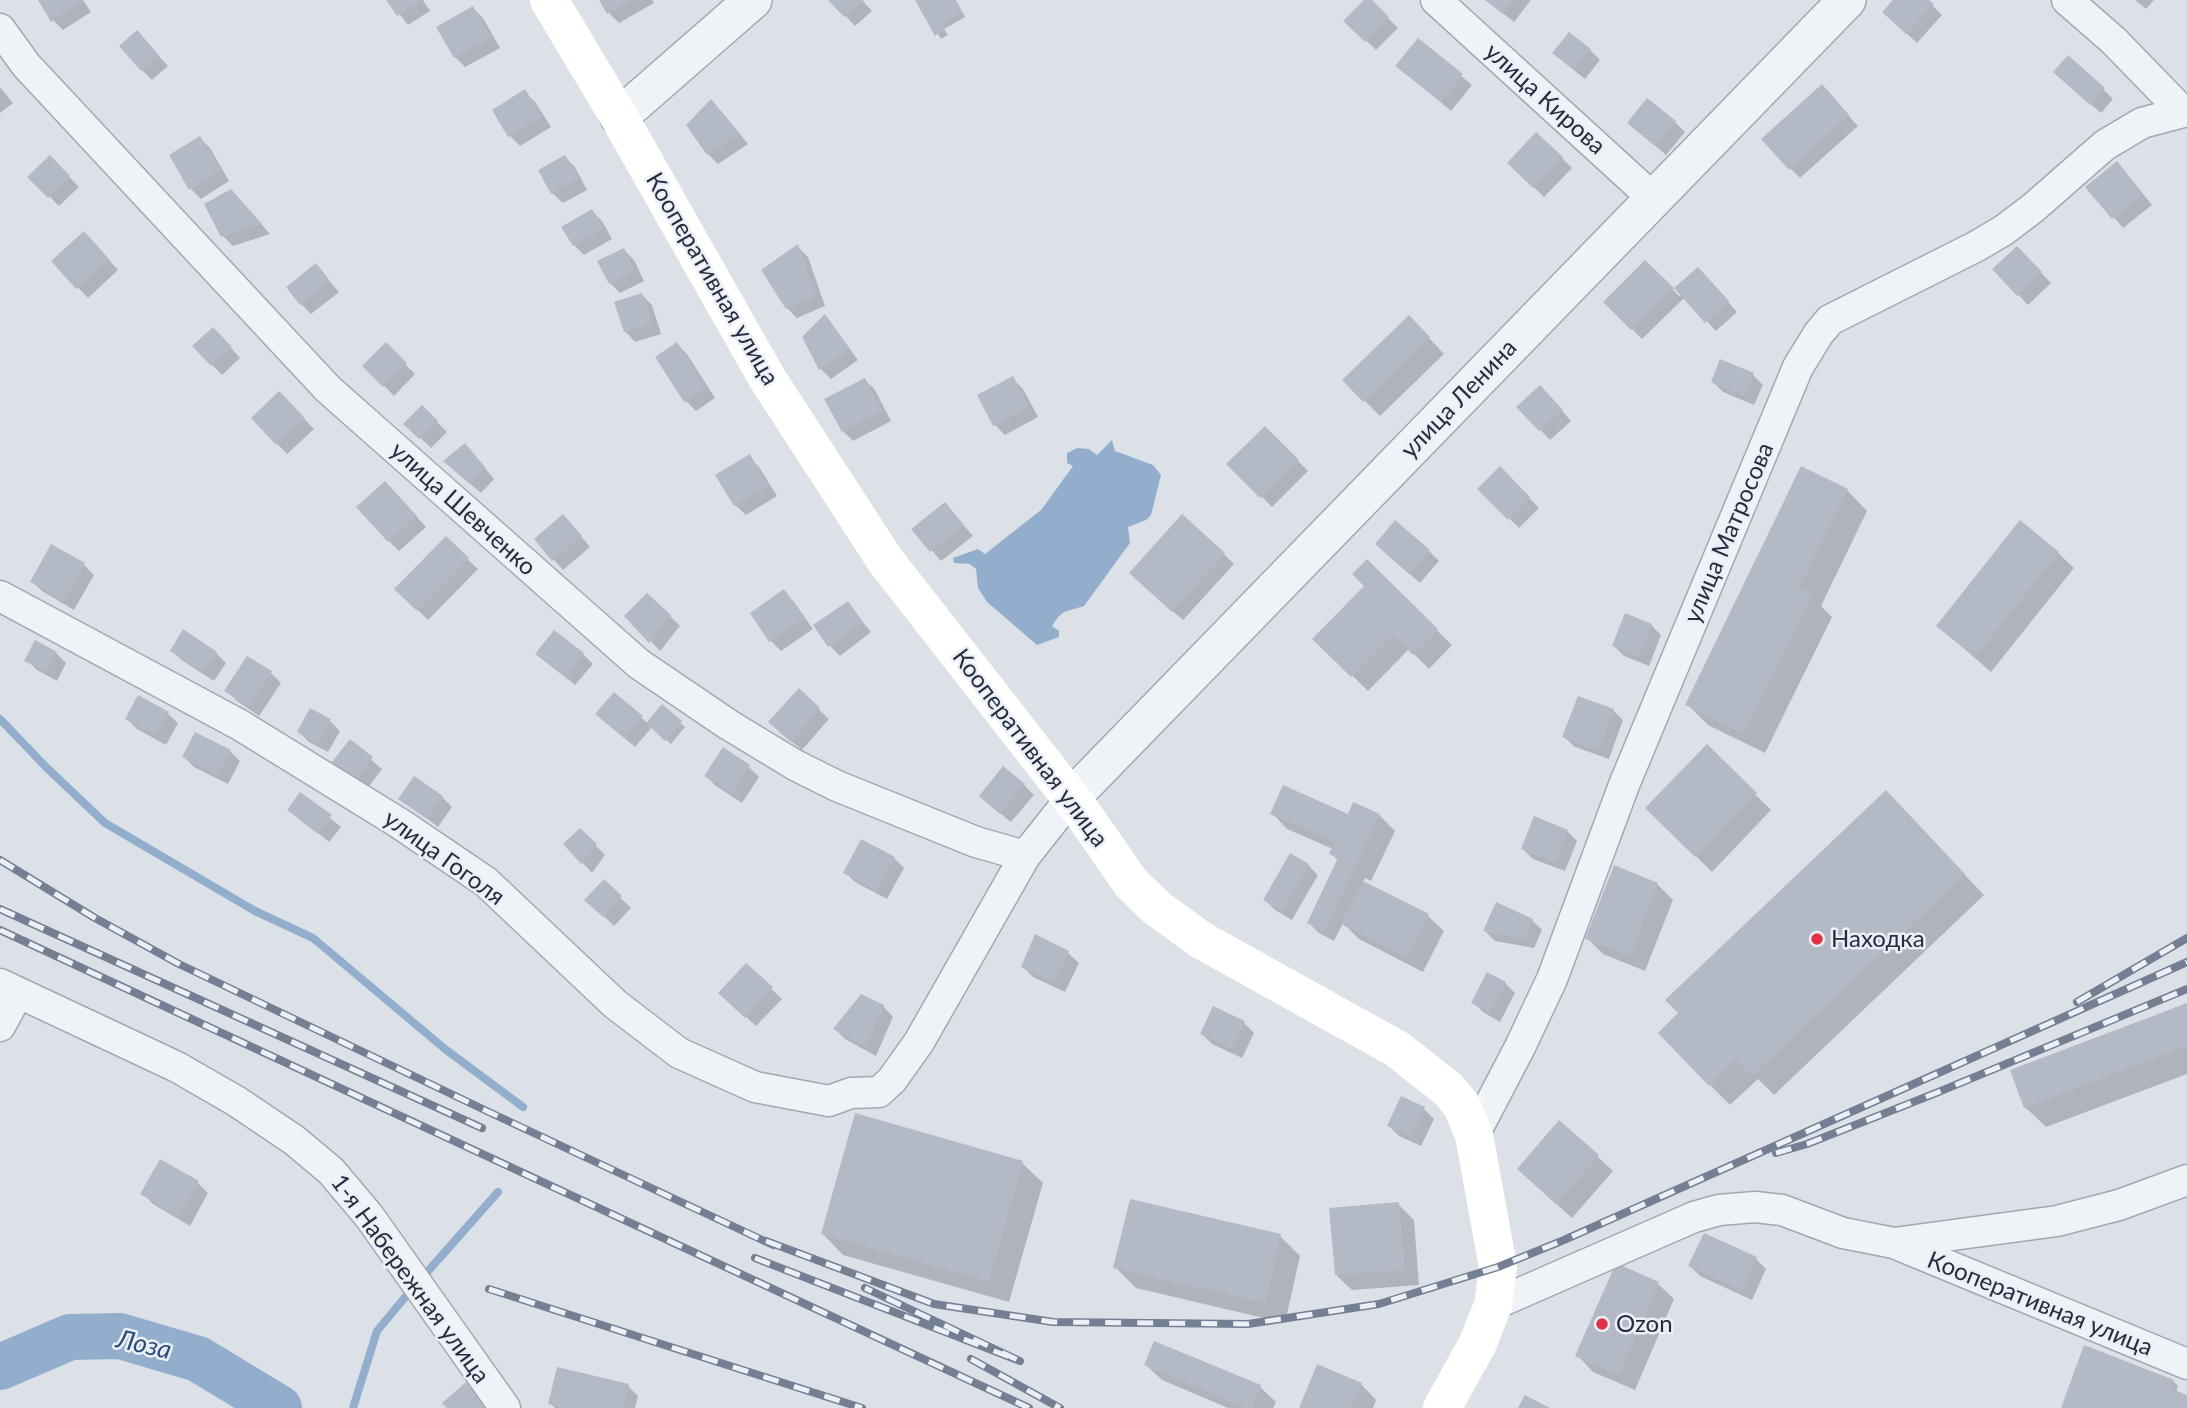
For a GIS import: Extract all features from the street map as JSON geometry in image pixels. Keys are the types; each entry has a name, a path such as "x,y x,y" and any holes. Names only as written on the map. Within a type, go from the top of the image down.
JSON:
{"main road":[{"name":"Кооперативная улица","path":"549,0 767,378 885,560 1070,798 1131,883 1157,908 1201,940 1397,1049 1450,1090 1462,1106 1475,1135 1498,1267 1493,1306 1478,1343 1442,1408"}],"street":[{"path":"618,117 753,0"},
{"name":"улица Кирова","path":"1436,0 1654,199"},
{"name":"улица Ленина","path":"1070,798 1847,0"},
{"path":"2067,0 2113,40 2185,112"},
{"name":"улица Шевченко","path":"0,29 26,65 328,389 639,664 729,725 795,765 837,786 976,842 1025,856"},
{"name":"улица Матросова","path":"1475,1135 1552,979 1624,785 1798,367 1819,333 1830,320 2004,230 2105,145 2142,123 2185,112"},
{"name":"улица Гоголя","path":"0,596 240,724 399,823 486,882 615,1004 679,1053 755,1087 829,1101 852,1093 879,1092 892,1080 919,1042 1025,856"},
{"path":"1025,856 1070,798"},
{"name":"1-я Набережная улица","path":"0,1026 9,988 177,1067 236,1101 294,1140 331,1171 369,1216 505,1408"},
{"path":"1493,1306 1694,1217 1719,1210 1755,1207 1782,1210 1843,1233 1894,1243 2057,1221 2119,1205 2187,1180"},
{"name":"Кооперативная улица","path":"1894,1243 2187,1364"}],"water":[{"path":"1112,440 1115,451 1153,465 1161,475 1151,515 1146,520 1128,527 1130,543 1084,606 1064,612 1058,617 1052,626 1059,631 1059,637 1037,645 987,602 978,588 976,569 970,564 954,563 953,558 978,549 985,554 1041,510 1073,466 1067,463 1067,453 1077,448 1089,449 1097,455"}],"building":[{"path":"38,0 84,0 51,22"},
{"path":"386,0 421,0 397,16"},
{"path":"599,0 632,0 607,14"},
{"path":"828,0 864,0 844,17"},
{"path":"915,0 955,0 962,12 941,24 945,30 935,36"},
{"path":"1364,0 1372,0 1389,17 1365,42 1343,21"},
{"path":"1485,0 1513,0 1503,14"},
{"path":"1893,0 1929,0 1934,4 1906,34 1882,12"},
{"path":"473,6 491,37 454,58 436,27"},
{"path":"137,30 159,55 141,71 119,46"},
{"path":"1569,32 1591,49 1574,70 1552,53"},
{"path":"1418,38 1463,74 1441,102 1395,66"},
{"path":"2068,55 2105,88 2090,105 2053,72"},
{"path":"1822,84 1849,115 1789,170 1761,139"},
{"path":"525,89 542,117 508,137 492,110"},
{"path":"1647,98 1676,121 1655,146 1627,123"},
{"path":"711,99 740,134 707,155 686,125"},
{"path":"1536,132 1563,157 1533,188 1507,163"},
{"path":"200,136 221,170 189,190 169,155"},
{"path":"50,155 70,176 48,198 27,177"},
{"path":"565,155 579,179 551,194 538,170"},
{"path":"2117,161 2143,194 2112,219 2085,187"},
{"path":"231,189 262,224 221,237 204,204"},
{"path":"592,209 603,228 573,246 561,227"},
{"path":"84,231 109,259 76,289 51,261"},
{"path":"798,244 816,296 786,309 761,270"},
{"path":"2017,246 2042,272 2017,296 1992,269"},
{"path":"624,248 635,270 609,284 597,261"},
{"path":"1645,260 1674,288 1631,330 1603,302"},
{"path":"316,263 330,281 300,305 286,287"},
{"path":"1698,267 1729,301 1705,323 1674,288"},
{"path":"642,293 652,324 624,332 614,302"},
{"path":"825,314 850,349 819,370 802,337"},
{"path":"1409,315 1430,337 1363,402 1342,380"},
{"path":"213,327 232,347 211,366 192,346"},
{"path":"386,342 407,363 383,387 362,366"},
{"path":"677,342 706,387 684,402 655,357"},
{"path":"1720,359 1754,373 1744,396 1711,382"},
{"path":"1013,376 1029,407 993,426 977,395"},
{"path":"865,378 882,411 842,432 824,399"},
{"path":"1540,385 1563,410 1539,431 1516,407"},
{"path":"279,391 305,418 276,445 251,418"},
{"path":"422,405 438,421 419,439 403,424"},
{"path":"1265,426 1299,460 1260,498 1226,464"},
{"path":"465,443 485,467 470,484 443,461"},
{"path":"750,454 768,486 734,506 715,475"},
{"path":"1500,466 1530,497 1508,520 1477,489"},
{"path":"1801,466 1848,489 1799,588 1812,595 1744,734 1685,705"},
{"path":"385,481 417,516 388,542 356,507"},
{"path":"945,502 964,525 930,552 911,529"},
{"path":"563,514 582,536 552,561 534,539"},
{"path":"1182,514 1225,553 1172,612 1129,573"},
{"path":"1395,520 1430,550 1409,574 1375,544"},
{"path":"2020,520 2059,552 1975,657 1936,626"},
{"path":"446,536 469,558 417,611 394,589"},
{"path":"51,544 85,563 64,601 30,582"},
{"path":"1367,559 1438,629 1413,655 1393,635 1351,677 1312,639 1364,586 1352,574"},
{"path":"784,589 804,618 769,642 750,613"},
{"path":"647,593 671,615 649,643 624,616"},
{"path":"848,601 863,622 828,647 813,625"},
{"path":"1625,613 1652,624 1639,657 1612,646"},
{"path":"183,629 217,652 203,672 170,651"},
{"path":"554,630 584,653 565,677 535,654"},
{"path":"35,640 57,652 46,672 24,661"},
{"path":"247,656 272,671 249,707 224,691"},
{"path":"799,688 820,708 791,742 768,722"},
{"path":"614,692 643,716 624,738 595,714"},
{"path":"138,695 169,712 155,736 125,719"},
{"path":"1578,696 1614,709 1599,751 1562,737"},
{"path":"662,704 682,721 665,741 646,723"},
{"path":"310,708 331,719 317,744 297,732"},
{"path":"195,732 231,750 217,775 182,757"},
{"path":"350,739 373,757 356,780 332,762"},
{"path":"1707,744 1757,793 1695,857 1645,808"},
{"path":"723,747 750,765 732,794 704,776"},
{"path":"1003,766 1025,784 1000,814 979,796"},
{"path":"414,776 443,796 427,819 398,799"},
{"path":"1283,785 1348,814 1353,802 1380,814 1324,932 1307,923 1338,858 1329,854 1334,842 1270,814"},
{"path":"1886,790 1965,874 1752,1076 1736,1059 1709,1086 1658,1033 1678,1013 1665,1000"},
{"path":"300,792 332,815 318,834 287,810"},
{"path":"1534,816 1568,830 1555,863 1521,849"},
{"path":"580,828 597,844 581,864 563,844"},
{"path":"861,839 895,857 876,891 843,873"},
{"path":"1290,853 1309,864 1282,911 1263,900"},
{"path":"1614,865 1658,883 1630,956 1585,939"},
{"path":"604,879 622,896 603,917 584,900"},
{"path":"1363,881 1429,914 1407,958 1341,924"},
{"path":"1496,902 1533,919 1524,939 1483,931"},
{"path":"1035,934 1069,951 1054,983 1021,967"},
{"path":"746,963 773,987 745,1018 718,993"},
{"path":"1487,972 1506,982 1490,1013 1471,1003"},
{"path":"861,994 884,1005 865,1047 833,1029"},
{"path":"2187,1003 2187,1046 2024,1108 2010,1070"},
{"path":"1213,1006 1245,1021 1232,1049 1200,1034"},
{"path":"1401,1096 1425,1107 1411,1137 1387,1126"},
{"path":"855,1113 1023,1161 989,1282 821,1234"},
{"path":"1559,1120 1599,1155 1556,1204 1517,1169"},
{"path":"160,1159 199,1181 179,1217 140,1194"},
{"path":"1130,1199 1281,1234 1265,1303 1113,1268"},
{"path":"1399,1202 1405,1270 1335,1275 1329,1208"},
{"path":"1704,1233 1757,1257 1742,1291 1688,1266"},
{"path":"1616,1263 1659,1282 1619,1375 1575,1356"},
{"path":"1154,1341 1261,1385 1252,1408 1246,1408 1144,1365"},
{"path":"2084,1345 2174,1380 2172,1389 2187,1395 2187,1408 2061,1408"},
{"path":"1317,1364 1362,1383 1351,1408 1299,1408"},
{"path":"557,1367 629,1384 623,1408 566,1408 548,1404"},
{"path":"466,1382 487,1408 447,1408 442,1403"},
{"path":"1525,1395 1550,1408 1518,1408"}],"waterway":[{"path":"0,719 105,823 255,911 313,938 445,1049 523,1107"},
{"path":"421,1279 498,1192"},
{"path":"353,1408 377,1331 412,1289"},
{"name":"Лоза","path":"0,1367 70,1337 120,1336 198,1359 279,1408"}],"railway":[{"path":"0,860 95,918 179,964 773,1245"},
{"path":"0,909 482,1128"},
{"path":"0,930 1029,1408"},
{"path":"2077,1002 2187,938"},
{"path":"766,1241 934,1304 1053,1322 1248,1324 1379,1304 1498,1267 1564,1240 2187,962"},
{"path":"1776,1153 1807,1144 1936,1093 2187,989"},
{"path":"755,1258 1020,1361 865,1288"},
{"path":"489,1289 862,1408"},
{"path":"971,1359 1060,1408"}],"place":[{"name":"Находка","path":"1817,939"},
{"name":"Ozon","path":"1602,1324"}]}
